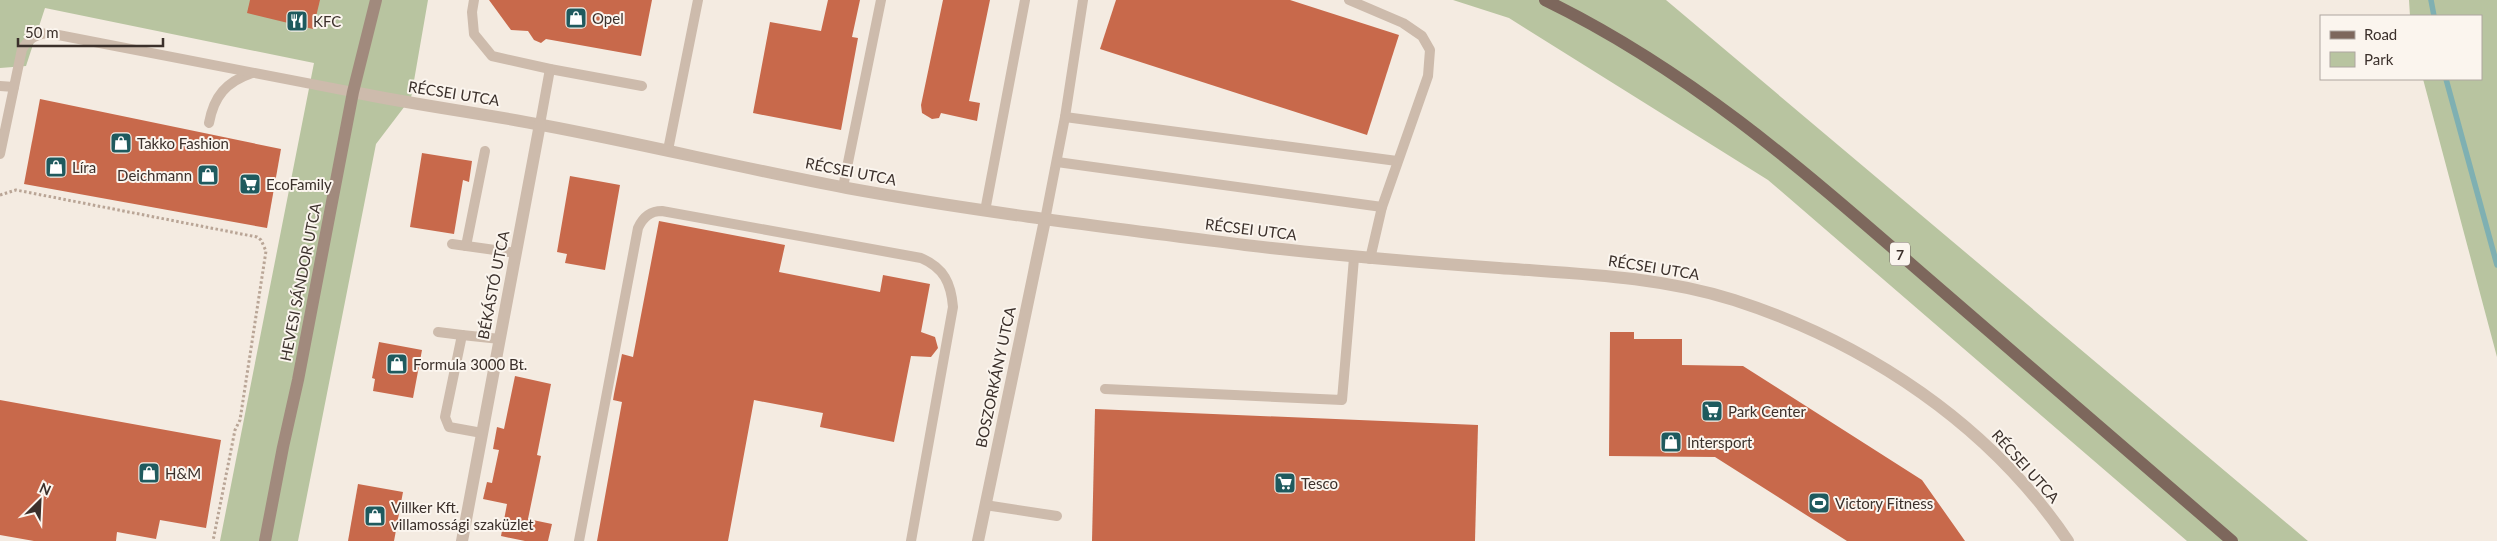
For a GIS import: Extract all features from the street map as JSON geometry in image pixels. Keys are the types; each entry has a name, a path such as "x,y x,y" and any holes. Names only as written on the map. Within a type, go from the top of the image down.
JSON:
{"main road":[{"name":"HEVESI SÁNDOR UTCA","path":"265,541 353,92 376,0"},
{"name":"7","path":"1545,0 1606,32 1673,74 1706,96 1789,159 2232,541"}],"street":[{"name":"RÉCSEI UTCA","path":"353,92 540,124 843,187 1045,220 1354,258 1632,278 1704,291 1778,316 1857,352 1902,378 1973,432 2003,461 2034,494 2068,541"},
{"name":"BÉKÁSTÓ UTCA","path":"462,541 540,124"},
{"name":"BOSZORKÁNY UTCA","path":"978,541 1045,220"}],"lane":[{"path":"474,0 472,12 474,34 492,56 550,70 642,86"},
{"path":"668,150 698,0"},
{"path":"843,187 881,0"},
{"path":"985,211 1025,0"},
{"path":"1045,220 1065,117 1083,0"},
{"path":"1349,0 1408,26 1422,36 1430,50 1428,76 1382,207 1370,259"},
{"path":"0,154 22,49 27,41 40,34 48,33 353,92"},
{"path":"540,124 550,70"},
{"path":"209,123 212,109 222,89 240,77 254,73"},
{"path":"0,86 14,87"},
{"path":"1065,117 1397,161"},
{"path":"466,246 485,151"},
{"path":"1057,162 1382,207"},
{"path":"579,541 638,228 648,215 655,211 662,211 921,258 932,263 945,275 951,290 953,307 911,541"},
{"path":"452,244 516,253"},
{"path":"1104,389 1342,400 1354,258"},
{"path":"438,332 500,340"},
{"path":"462,335 445,417 446,423 449,427 482,433"},
{"path":"985,505 1057,516"}],"path":[{"path":"0,195 16,190 256,237 261,240 266,251 240,420 235,430 212,541"}],"green space":[{"path":"0,0 428,0 411,98 376,144 298,541 220,541 314,63 45,8 26,66 0,68"},
{"path":"1453,0 1666,0 2308,541 2187,541 1768,180 1509,18"},
{"path":"2409,0 2497,0 2497,357 2423,80 2482,80 2482,15 2410,15"}],"building":[{"name":"KFC","path":"250,0 320,0 313,29 247,13"},
{"name":"Opel","path":"489,0 652,0 641,56 546,39 541,43 534,40 528,31 511,30"},
{"path":"828,0 860,0 852,37 858,38 841,130 753,113 770,22 821,31"},
{"path":"943,0 990,0 969,101 980,103 977,121 941,113 939,118 932,119 922,113 921,105"},
{"path":"1116,0 1290,0 1399,35 1367,135 1100,49"},
{"path":"40,99 281,149 267,228 24,184"},
{"path":"422,153 472,161 469,182 463,180 454,234 410,227"},
{"path":"570,176 620,185 605,270 565,263 567,254 557,252"},
{"path":"659,221 785,245 779,272 880,292 883,275 930,284 921,332 935,337 938,348 931,357 911,356 894,442 820,427 823,413 754,400 728,541 597,541 622,402 613,400 614,394 622,354 633,357"},
{"name":"Park Center","path":"1610,332 1634,332 1634,339 1682,339 1682,365 1743,366 1922,480 1965,541 1847,541 1715,457 1609,456"},
{"name":"Formula 3000 Bt.","path":"379,342 422,350 413,398 373,391 375,379 372,378"},
{"path":"515,376 551,384 537,455 541,456 528,519 552,524 548,541 525,541 501,536 507,504 483,499 487,482 492,483 499,450 493,449 497,427 504,429"},
{"path":"0,400 221,440 206,528 160,520 156,539 117,532 116,541 34,541 0,535"},
{"name":"Tesco","path":"1095,409 1478,425 1475,541 1092,541"},
{"name":"Villker Kft. villamossági szaküzlet","path":"358,484 403,492 394,541 348,541"}],"waterway":[{"path":"2431,0 2434,15"},
{"path":"2446,80 2497,265"}],"place":[{"name":"Opel","path":"576,18"},
{"name":"KFC","path":"297,21"},
{"name":"Takko Fashion","path":"121,143"},
{"name":"Líra","path":"56,167"},
{"name":"Deichmann","path":"208,175"},
{"name":"EcoFamily","path":"250,184"},
{"name":"Formula 3000 Bt.","path":"397,364"},
{"name":"Park Center","path":"1712,411"},
{"name":"Intersport","path":"1671,442"},
{"name":"H&M","path":"149,473"},
{"name":"Tesco","path":"1285,483"},
{"name":"Victory Fitness","path":"1819,503"},
{"name":"Villker Kft. villamossági szaküzlet","path":"375,516"}]}
